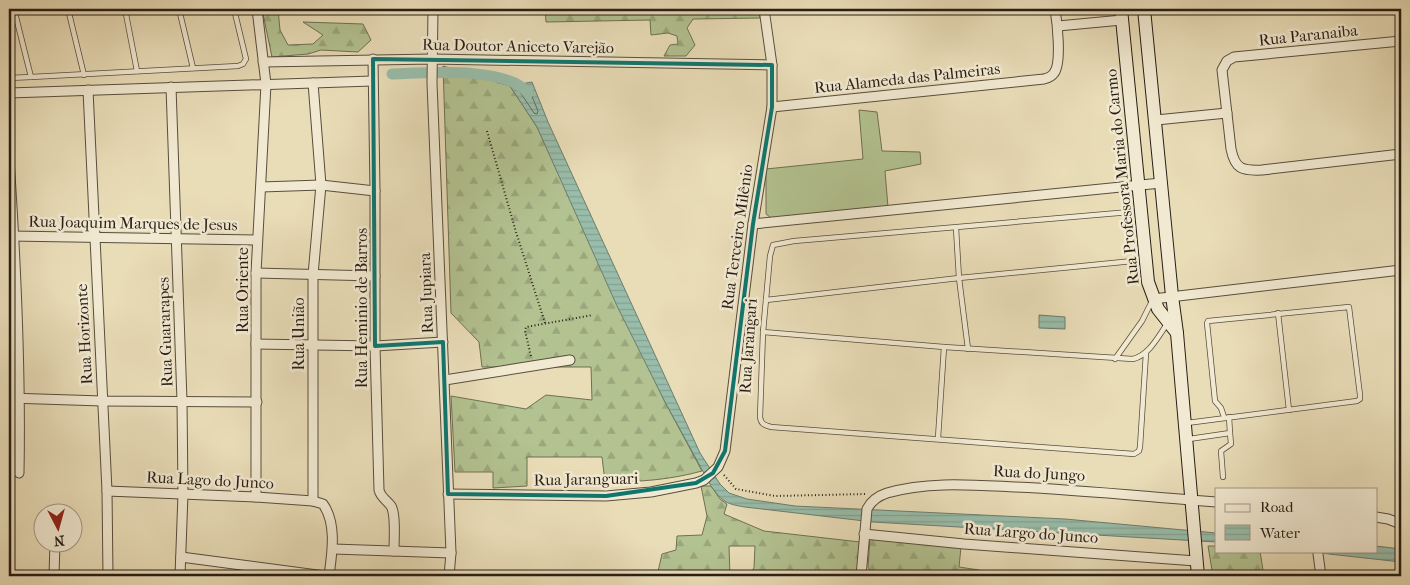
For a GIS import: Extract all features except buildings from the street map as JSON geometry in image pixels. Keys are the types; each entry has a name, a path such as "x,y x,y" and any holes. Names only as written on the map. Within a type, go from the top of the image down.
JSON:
{"street":[{"name":"Rua Oriente","path":"256,497 256,273 266,82 257,9"},
{"name":"Rua Jupiara","path":"432,9 432,83 451,553 449,576"},
{"name":"Rua Terceiro Milênio","path":"716,470 725,451 752,224 772,107 772,65 764,9"},
{"path":"1055,9 1058,26 1122,14"},
{"name":"Rua Professora Maria do Carmo","path":"1144,9 1198,576"},
{"name":"Rua Professora Maria do Carmo","path":"1122,14 1148,282 1158,309 1173,323"},
{"name":"Rua Alameda das Palmeiras","path":"772,107 1044,80 1050,77 1057,68 1058,26"},
{"name":"Rua Paranaiba","path":"1227,113 1222,70 1224,64 1234,57 1401,41"},
{"name":"Rua Doutor Aniceto Varejão","path":"264,65 373,62 772,65"},
{"name":"Rua Heminio de Barros","path":"373,62 375,346 379,490 381,497 389,504 392,511 394,551"},
{"path":"9,93 266,82 313,83 373,79"},
{"name":"Rua União","path":"313,83 321,185 313,275 313,501"},
{"name":"Rua Guararapes","path":"171,87 184,494 180,576"},
{"name":"Rua Horizonte","path":"88,90 107,491 108,576"},
{"path":"1156,120 1227,113 1230,149 1233,159 1236,165 1245,170 1262,170 1401,154"},
{"path":"9,159 21,398 19,473"},
{"path":"752,224 1161,183"},
{"path":"261,187 321,185 375,191"},
{"name":"Rua Joaquim Marques de Jesus","path":"12,236 257,240"},
{"path":"1153,299 1401,270"},
{"path":"256,273 376,276"},
{"path":"256,344 375,346 443,342"},
{"path":"445,380 570,360"},
{"path":"9,398 257,402"},
{"name":"Rua Jaranguari","path":"448,494 606,496 652,492 696,483 716,470"},
{"name":"Rua do Jungo","path":"865,529 867,509 870,503 886,493 916,487 960,484 1066,489 1215,502"},
{"name":"Rua Lago do Junco","path":"107,491 313,501"},
{"path":"313,501 323,504 330,520 333,549 330,576"},
{"path":"1378,517 1401,524"},
{"path":"861,576 865,529"},
{"name":"Rua Largo do Junco","path":"865,529 964,544 1196,561"},
{"path":"333,549 451,553"},
{"path":"54,576 55,552"},
{"path":"1318,554 1321,576"},
{"path":"181,557 325,576"}],"lane":[{"path":"14,9 31,77"},
{"path":"68,9 84,75"},
{"path":"125,9 137,71"},
{"path":"179,9 193,68"},
{"path":"9,78 238,66 245,62 234,9"},
{"name":"Rua Jarangari","path":"1130,212 773,245 770,256 766,300 760,417 764,425 771,427 1134,454 1139,451 1140,447 1146,353"},
{"path":"956,228 968,348"},
{"path":"766,300 1133,260"},
{"path":"1115,359 1142,321 1153,299"},
{"path":"1184,423 1227,417 1357,401 1360,399 1350,307 1211,319 1207,323 1215,401 1227,417 1230,433 1231,444 1222,449 1220,453 1223,477"},
{"path":"1278,313 1289,410"},
{"path":"764,332 944,347 1134,359 1146,353 1173,323"},
{"path":"938,438 944,347"},
{"path":"1186,439 1230,433"}],"path":[{"path":"487,131 545,323"},
{"path":"533,366 525,328 593,315"},
{"path":"716,470 736,489 774,496 868,494"}],"highlighted area":[{"path":"373,59 772,65 772,107 753,224 725,451 713,473 696,483 606,496 448,494 443,342 375,346"}],"green space":[{"path":"262,9 278,9 280,30 288,45 313,44 323,35 303,22 363,24 371,40 358,52 321,50 308,54 272,57"},
{"path":"545,9 759,9 760,18 693,19 687,28 695,45 686,56 664,56 670,45 678,44 677,36 668,33 651,35 650,20 546,22"},
{"path":"443,66 510,86 537,127 665,402 702,471 654,480 605,482 602,457 527,457 527,486 493,488 493,472 455,472 451,396 526,409 546,395 592,400 591,367 482,367 479,342 451,313"},
{"path":"859,110 877,112 882,151 920,152 921,164 885,171 888,207 774,220 766,214 766,169 863,159"},
{"path":"701,486 711,486 720,499 727,504 724,514 764,531 860,542 858,576 748,576 754,568 755,546 729,546 730,576 657,576 662,554 676,550 677,536 702,535 707,516"},
{"path":"870,538 961,547 959,567 979,570 981,576 873,576 868,567"},
{"path":"1208,546 1215,546 1215,552 1260,552 1264,576 1213,576"}],"water":[{"path":"532,82 548,122 700,453 720,484 729,493 747,499 795,506 1065,519 1215,533 1215,542 873,522 745,507 733,505 725,501 711,486 665,402 617,306 537,127 510,86"},
{"path":"1039,315 1065,317 1065,329 1039,328"},
{"path":"1378,546 1401,549 1401,562 1311,552 1378,552"}],"waterway":[{"path":"392,74 444,72 484,75 503,78 517,84 528,93"}]}
